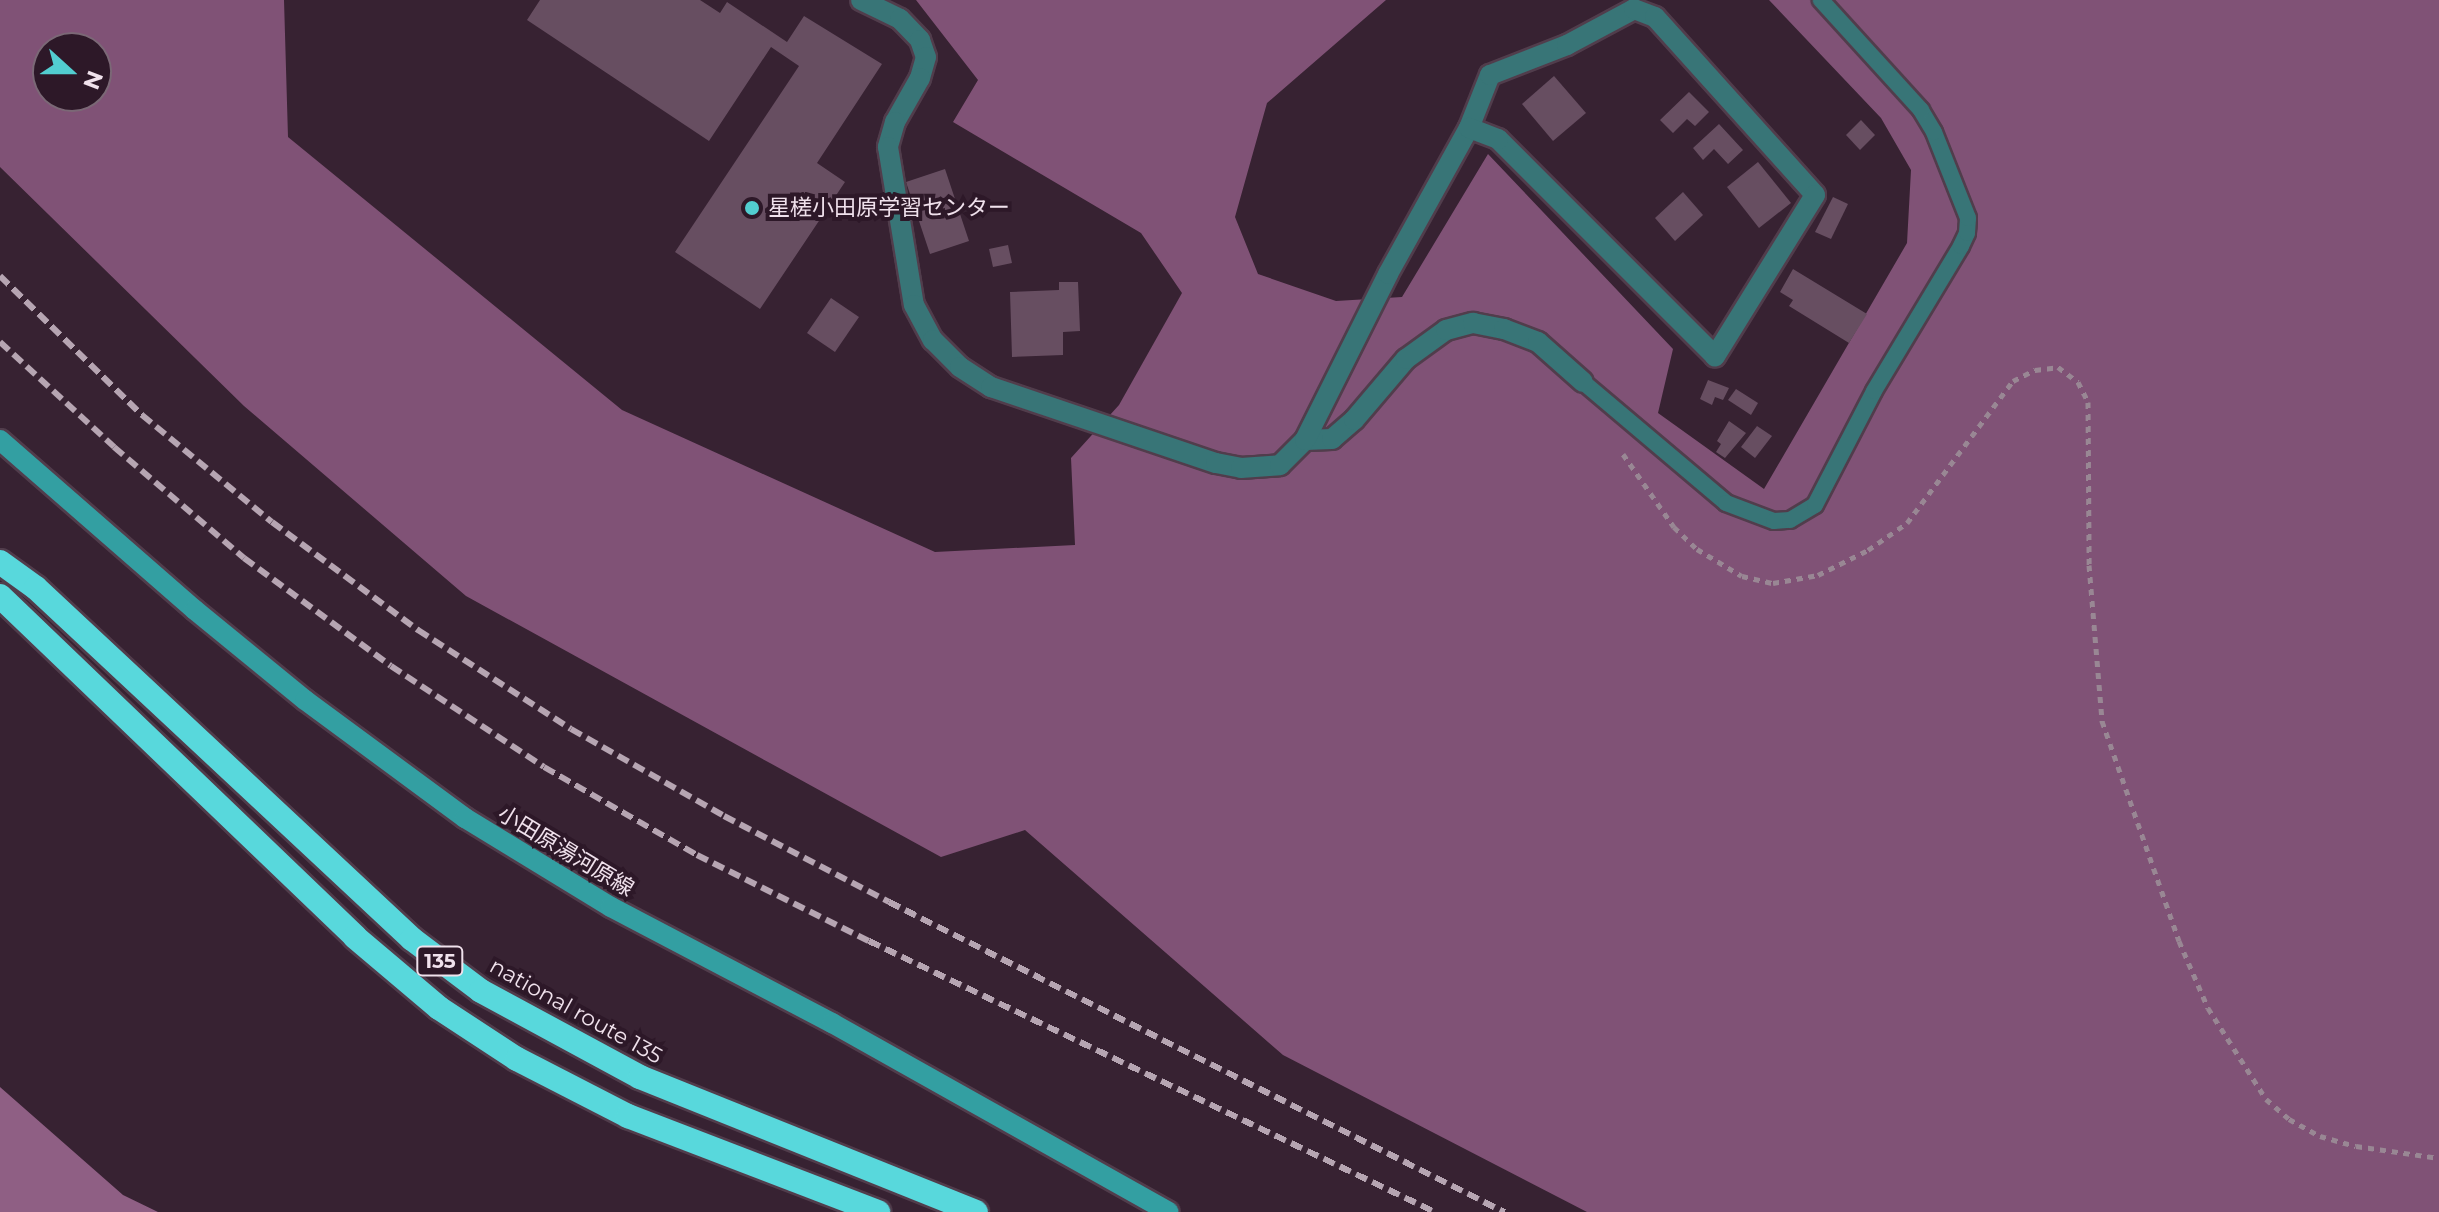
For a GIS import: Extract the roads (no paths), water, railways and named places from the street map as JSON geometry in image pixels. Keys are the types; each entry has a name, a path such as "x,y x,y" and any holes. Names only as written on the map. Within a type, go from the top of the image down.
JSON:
{"highway":[{"name":"national route 135","path":"0,562 36,588 412,939 481,991 640,1077 976,1212"},
{"name":"135","path":"0,596 355,937 448,1014 517,1059 628,1116 878,1212"}],"main road":[{"name":"小田原湯河原線","path":"0,440 232,640 317,709 465,818 611,907 845,1030 1169,1212"}],"street":[{"path":"861,0 900,19 920,40 926,57 920,78 895,122 888,147 914,305 933,340 960,367 991,387 1229,466 1280,465 1305,440 1388,274 1469,128 1490,75 1567,45 1634,9 1655,17 1673,33 1815,195 1715,356 1498,139 1469,128"},
{"path":"1305,440 1332,439 1354,420 1406,359 1446,330 1473,323 1504,329 1538,342 1583,382"}],"lane":[{"path":"1583,382 1726,503 1774,521 1790,520 1815,505 1874,391 1961,246 1967,233 1968,218 1934,132 1921,110 1821,0"}],"railway":[{"path":"0,276 142,415 272,522 418,630 571,729 724,816 889,902 1504,1212"},
{"path":"0,342 114,447 244,558 391,666 544,767 697,855 869,941 1435,1212"}],"place":[{"name":"星槎小田原学習センター","path":"752,208"}]}
